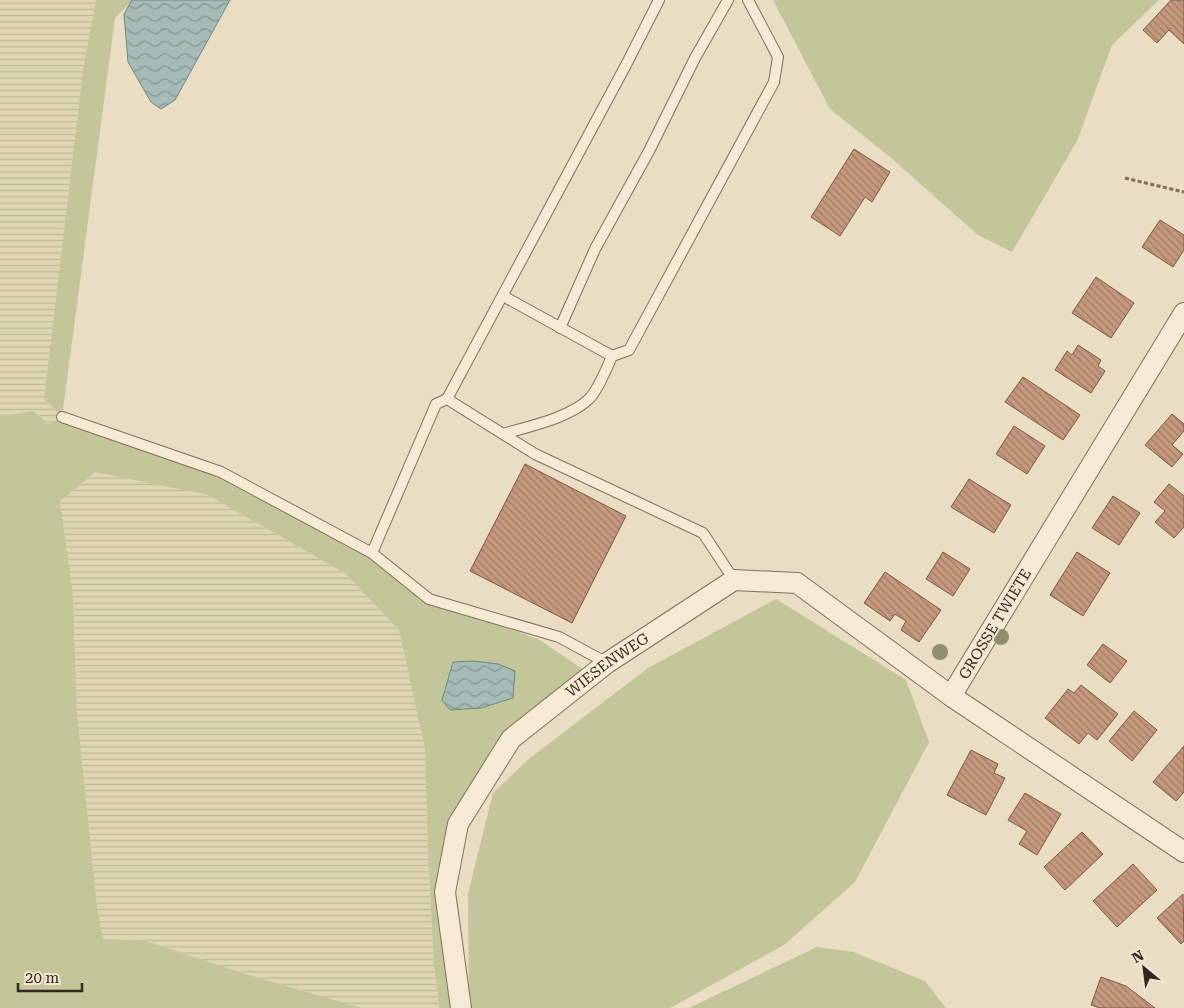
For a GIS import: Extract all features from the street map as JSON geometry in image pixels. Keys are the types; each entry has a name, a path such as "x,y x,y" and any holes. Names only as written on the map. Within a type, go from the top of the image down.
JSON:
{"street":[{"name":"GROSSE TWIETE","path":"1184,313 951,696 1184,852"},
{"path":"734,580 797,584 951,696"},
{"name":"WIESENWEG","path":"461,1008 445,892 458,824 511,739 607,663 734,580"}],"lane":[{"path":"372,553 436,404 447,399 659,0"},
{"path":"560,328 595,249 649,151 695,58 728,0"},
{"path":"503,434 551,419 574,409 589,399 597,388 612,356 629,350 774,82 778,57 748,0"},
{"path":"503,296 612,356"},
{"path":"447,399 534,454 703,533 734,580"},
{"path":"62,418 221,472 372,553 429,599 559,637 607,663"}],"path":[{"path":"1125,178 1184,192"}],"shaded area":[{"path":"0,0 96,0 83,70 44,399 62,417 49,424 34,411 0,416"},
{"path":"96,472 208,495 346,574 399,630 425,749 428,856 434,964 439,1008 362,1008 242,973 146,941 103,939 97,906 77,712 73,595 60,501"}],"green space":[{"path":"96,0 133,0 115,18 62,417 44,399 83,70"},
{"path":"773,0 1159,0 1112,45 1077,141 1012,252 978,235 890,157 830,109"},
{"path":"34,411 49,424 62,417 221,472 372,553 429,599 538,639 584,670 520,727 483,764 455,821 453,1008 439,1008 434,964 428,856 425,749 399,630 346,574 208,495 96,472 60,501 73,595 77,712 97,906 103,939 146,941 242,973 362,1008 0,1008 0,416"},
{"path":"776,599 906,680 929,742 855,882 784,945 670,1008 469,1008 468,894 493,793 530,758 648,668"},
{"path":"817,947 853,952 925,981 946,1008 689,1008"}],"water":[{"path":"132,0 230,0 175,100 161,109 151,102 128,62 124,14"},
{"path":"473,661 498,664 515,671 513,698 481,708 450,710 442,700 453,662"}],"building":[{"path":"1171,0 1184,0 1184,44 1169,30 1157,43 1143,30"},
{"path":"854,149 890,172 872,202 865,197 840,236 811,217"},
{"path":"1160,220 1184,235 1184,250 1173,267 1142,247"},
{"path":"1096,277 1134,303 1111,338 1072,313"},
{"path":"1078,345 1101,360 1098,366 1105,371 1091,393 1055,370 1067,351 1072,355"},
{"path":"1023,377 1080,415 1063,440 1005,402"},
{"path":"1172,414 1184,424 1184,431 1172,445 1183,454 1172,467 1145,445"},
{"path":"1014,426 1045,446 1027,474 996,454"},
{"path":"525,464 626,516 572,623 470,571"},
{"path":"969,479 1011,505 994,533 951,507"},
{"path":"1169,484 1184,496 1184,527 1174,538 1155,522 1165,511 1154,502"},
{"path":"1113,496 1140,513 1119,545 1092,528"},
{"path":"943,552 970,569 953,596 926,579"},
{"path":"1077,552 1110,573 1083,616 1050,595"},
{"path":"885,572 941,610 919,642 901,630 906,621 895,614 890,621 864,603"},
{"path":"1103,644 1127,661 1110,683 1087,665"},
{"path":"1081,685 1118,714 1097,740 1088,733 1079,744 1045,718 1068,689 1074,693"},
{"path":"1134,711 1157,730 1132,761 1109,741"},
{"path":"1184,746 1184,792 1176,801 1153,782"},
{"path":"971,750 998,764 994,773 1005,778 986,815 947,795"},
{"path":"1025,793 1061,814 1037,855 1019,844 1027,831 1008,820"},
{"path":"1082,832 1103,854 1065,890 1044,867"},
{"path":"1133,864 1157,890 1117,927 1093,901"},
{"path":"1183,894 1184,941 1181,944 1157,918"},
{"path":"1101,977 1126,986 1155,1008 1100,1008 1091,1005"}]}
